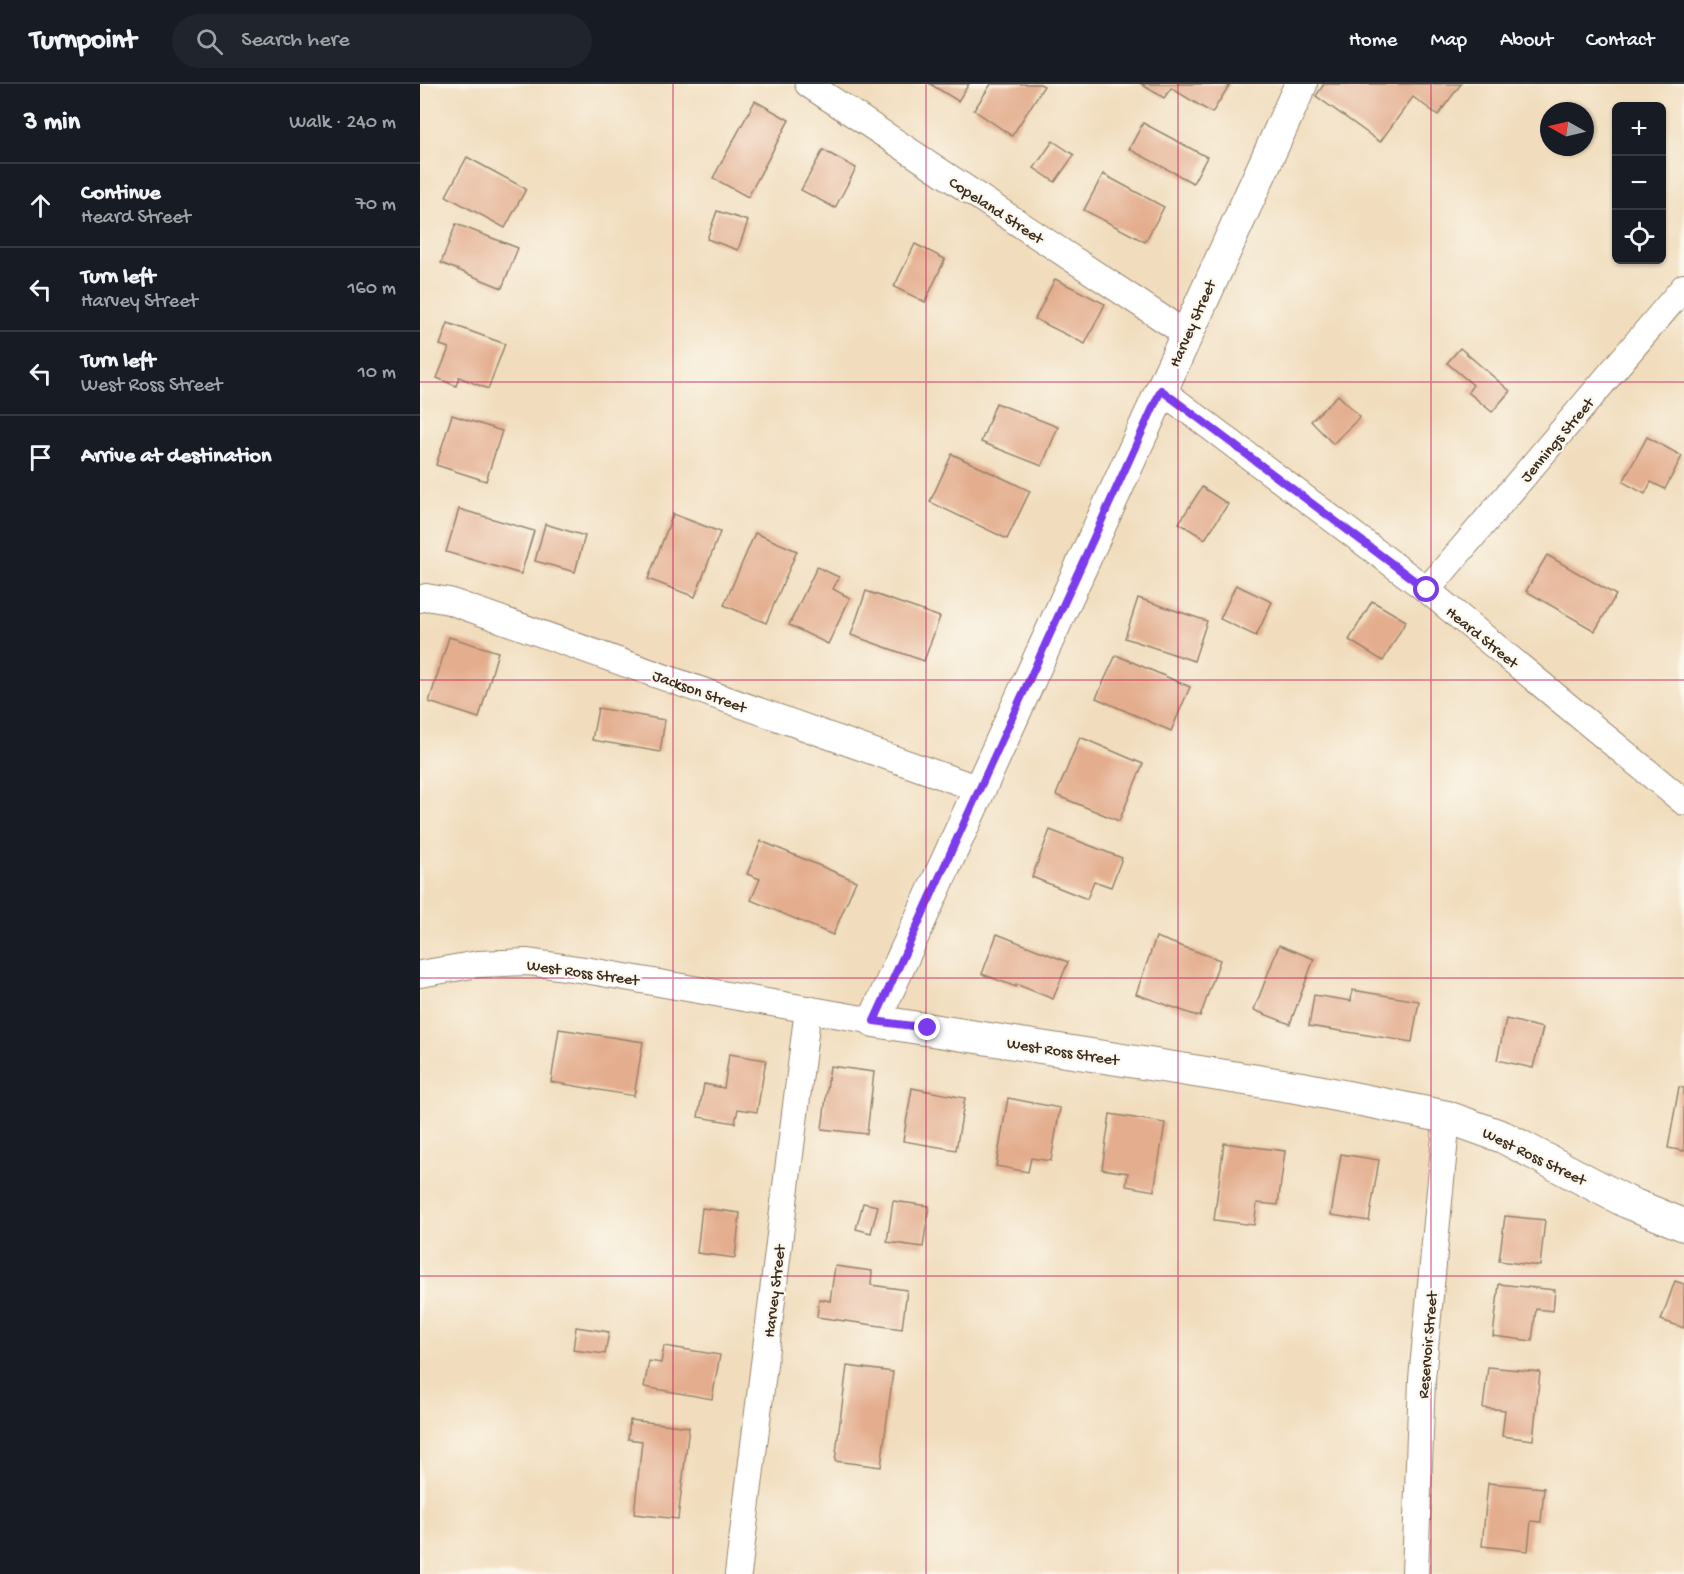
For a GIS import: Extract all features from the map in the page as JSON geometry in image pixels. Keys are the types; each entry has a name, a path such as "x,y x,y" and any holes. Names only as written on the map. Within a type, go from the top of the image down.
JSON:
{"street":[{"name":"Copeland Street","path":"808,84 1186,334"},
{"name":"Harvey Street","path":"874,1021 1301,84"},
{"name":"Jennings Street","path":"1427,590 1684,287"},
{"name":"Heard Street","path":"1161,390 1427,590 1684,802"},
{"name":"Jackson Street","path":"420,599 426,597 449,601 979,789"},
{"name":"West Ross Street","path":"420,974 478,964 528,962 874,1021 1302,1088 1447,1117 1503,1137 1628,1202 1684,1225"},
{"name":"Harvey Street","path":"738,1574 808,1009"},
{"name":"Reservoir Street","path":"1415,1574 1422,1379 1447,1117"}],"building":[{"path":"930,84 969,84 958,101"},
{"path":"991,84 1040,84 1044,86 1012,136 974,110"},
{"path":"1141,84 1230,84 1212,113 1171,88 1164,98"},
{"path":"1324,84 1461,84 1438,115 1413,97 1380,142 1316,96"},
{"path":"755,101 789,120 748,197 713,178"},
{"path":"1143,123 1207,157 1193,183 1129,149"},
{"path":"1053,141 1074,155 1055,182 1034,168"},
{"path":"823,150 856,168 835,208 801,190"},
{"path":"467,157 526,189 505,228 446,196"},
{"path":"1103,174 1164,207 1145,242 1084,210"},
{"path":"717,211 748,221 738,250 707,239"},
{"path":"456,224 518,248 502,288 441,263"},
{"path":"915,244 945,259 925,302 894,287"},
{"path":"1055,279 1105,304 1085,344 1035,319"},
{"path":"448,323 505,344 488,389 459,377 456,386 437,378 449,348 440,345"},
{"path":"1460,348 1510,391 1492,412 1468,392 1473,385 1447,363"},
{"path":"1338,395 1360,417 1333,444 1311,421"},
{"path":"996,403 1058,427 1042,466 981,442"},
{"path":"452,415 502,431 486,481 436,465"},
{"path":"1647,437 1682,456 1665,489 1651,482 1645,494 1623,482"},
{"path":"952,454 1030,491 1007,539 930,502"},
{"path":"1202,487 1228,504 1205,539 1179,523"},
{"path":"459,509 534,531 521,574 446,552"},
{"path":"673,514 720,532 695,597 648,579"},
{"path":"545,524 585,536 575,572 535,561"},
{"path":"755,533 797,551 766,623 724,605"},
{"path":"1547,555 1616,595 1595,631 1526,591"},
{"path":"817,567 839,577 833,589 850,598 828,644 789,625"},
{"path":"1236,585 1272,602 1256,636 1220,619"},
{"path":"866,591 940,617 924,661 851,635"},
{"path":"1138,598 1207,621 1194,661 1125,638"},
{"path":"1372,601 1406,621 1383,661 1349,640"},
{"path":"449,637 498,652 479,718 429,702"},
{"path":"1116,655 1190,687 1171,731 1096,698"},
{"path":"598,708 665,720 660,752 592,740"},
{"path":"1080,737 1143,764 1119,821 1056,795"},
{"path":"1050,830 1122,858 1111,887 1094,881 1087,899 1032,877"},
{"path":"761,841 856,881 833,935 751,900 760,879 747,874"},
{"path":"997,934 1068,962 1053,999 1016,984 1016,987 982,974"},
{"path":"1156,937 1220,960 1200,1017 1136,994"},
{"path":"1279,945 1314,959 1290,1024 1254,1010"},
{"path":"1352,990 1419,1001 1412,1042 1309,1026 1314,995 1351,1001"},
{"path":"1506,1019 1543,1028 1533,1068 1497,1060"},
{"path":"559,1029 643,1042 634,1096 551,1082"},
{"path":"729,1054 766,1060 757,1112 738,1109 735,1123 698,1117 704,1084 724,1088"},
{"path":"830,1066 874,1072 867,1134 822,1129"},
{"path":"1679,1087 1684,1088 1684,1151 1668,1148"},
{"path":"912,1088 965,1098 956,1150 903,1141"},
{"path":"1008,1098 1060,1108 1051,1161 1031,1158 1028,1172 996,1166"},
{"path":"1110,1114 1165,1123 1154,1191 1126,1186 1128,1173 1102,1169"},
{"path":"1224,1143 1285,1151 1278,1205 1257,1203 1254,1225 1214,1220"},
{"path":"1341,1154 1379,1160 1369,1221 1331,1215"},
{"path":"893,1201 929,1206 923,1247 887,1242"},
{"path":"863,1203 878,1206 871,1233 856,1229"},
{"path":"702,1208 740,1213 735,1258 697,1253"},
{"path":"1505,1216 1545,1220 1540,1266 1499,1261"},
{"path":"835,1266 872,1271 871,1285 907,1290 902,1329 817,1317 819,1299 830,1301"},
{"path":"1675,1281 1684,1284 1684,1328 1661,1320"},
{"path":"1499,1284 1555,1290 1553,1311 1536,1309 1532,1341 1493,1336"},
{"path":"576,1327 609,1332 605,1354 573,1350"},
{"path":"664,1346 720,1355 712,1399 644,1387 649,1361 661,1363"},
{"path":"847,1366 893,1372 881,1467 835,1461"},
{"path":"1488,1367 1540,1372 1533,1440 1502,1436 1505,1410 1483,1408"},
{"path":"630,1420 689,1427 678,1519 634,1514 642,1441 628,1439"},
{"path":"1488,1483 1544,1488 1541,1522 1531,1521 1528,1551 1482,1546"}],"route":[{"path":"928,1028 874,1021 1161,390 1427,590"}]}
